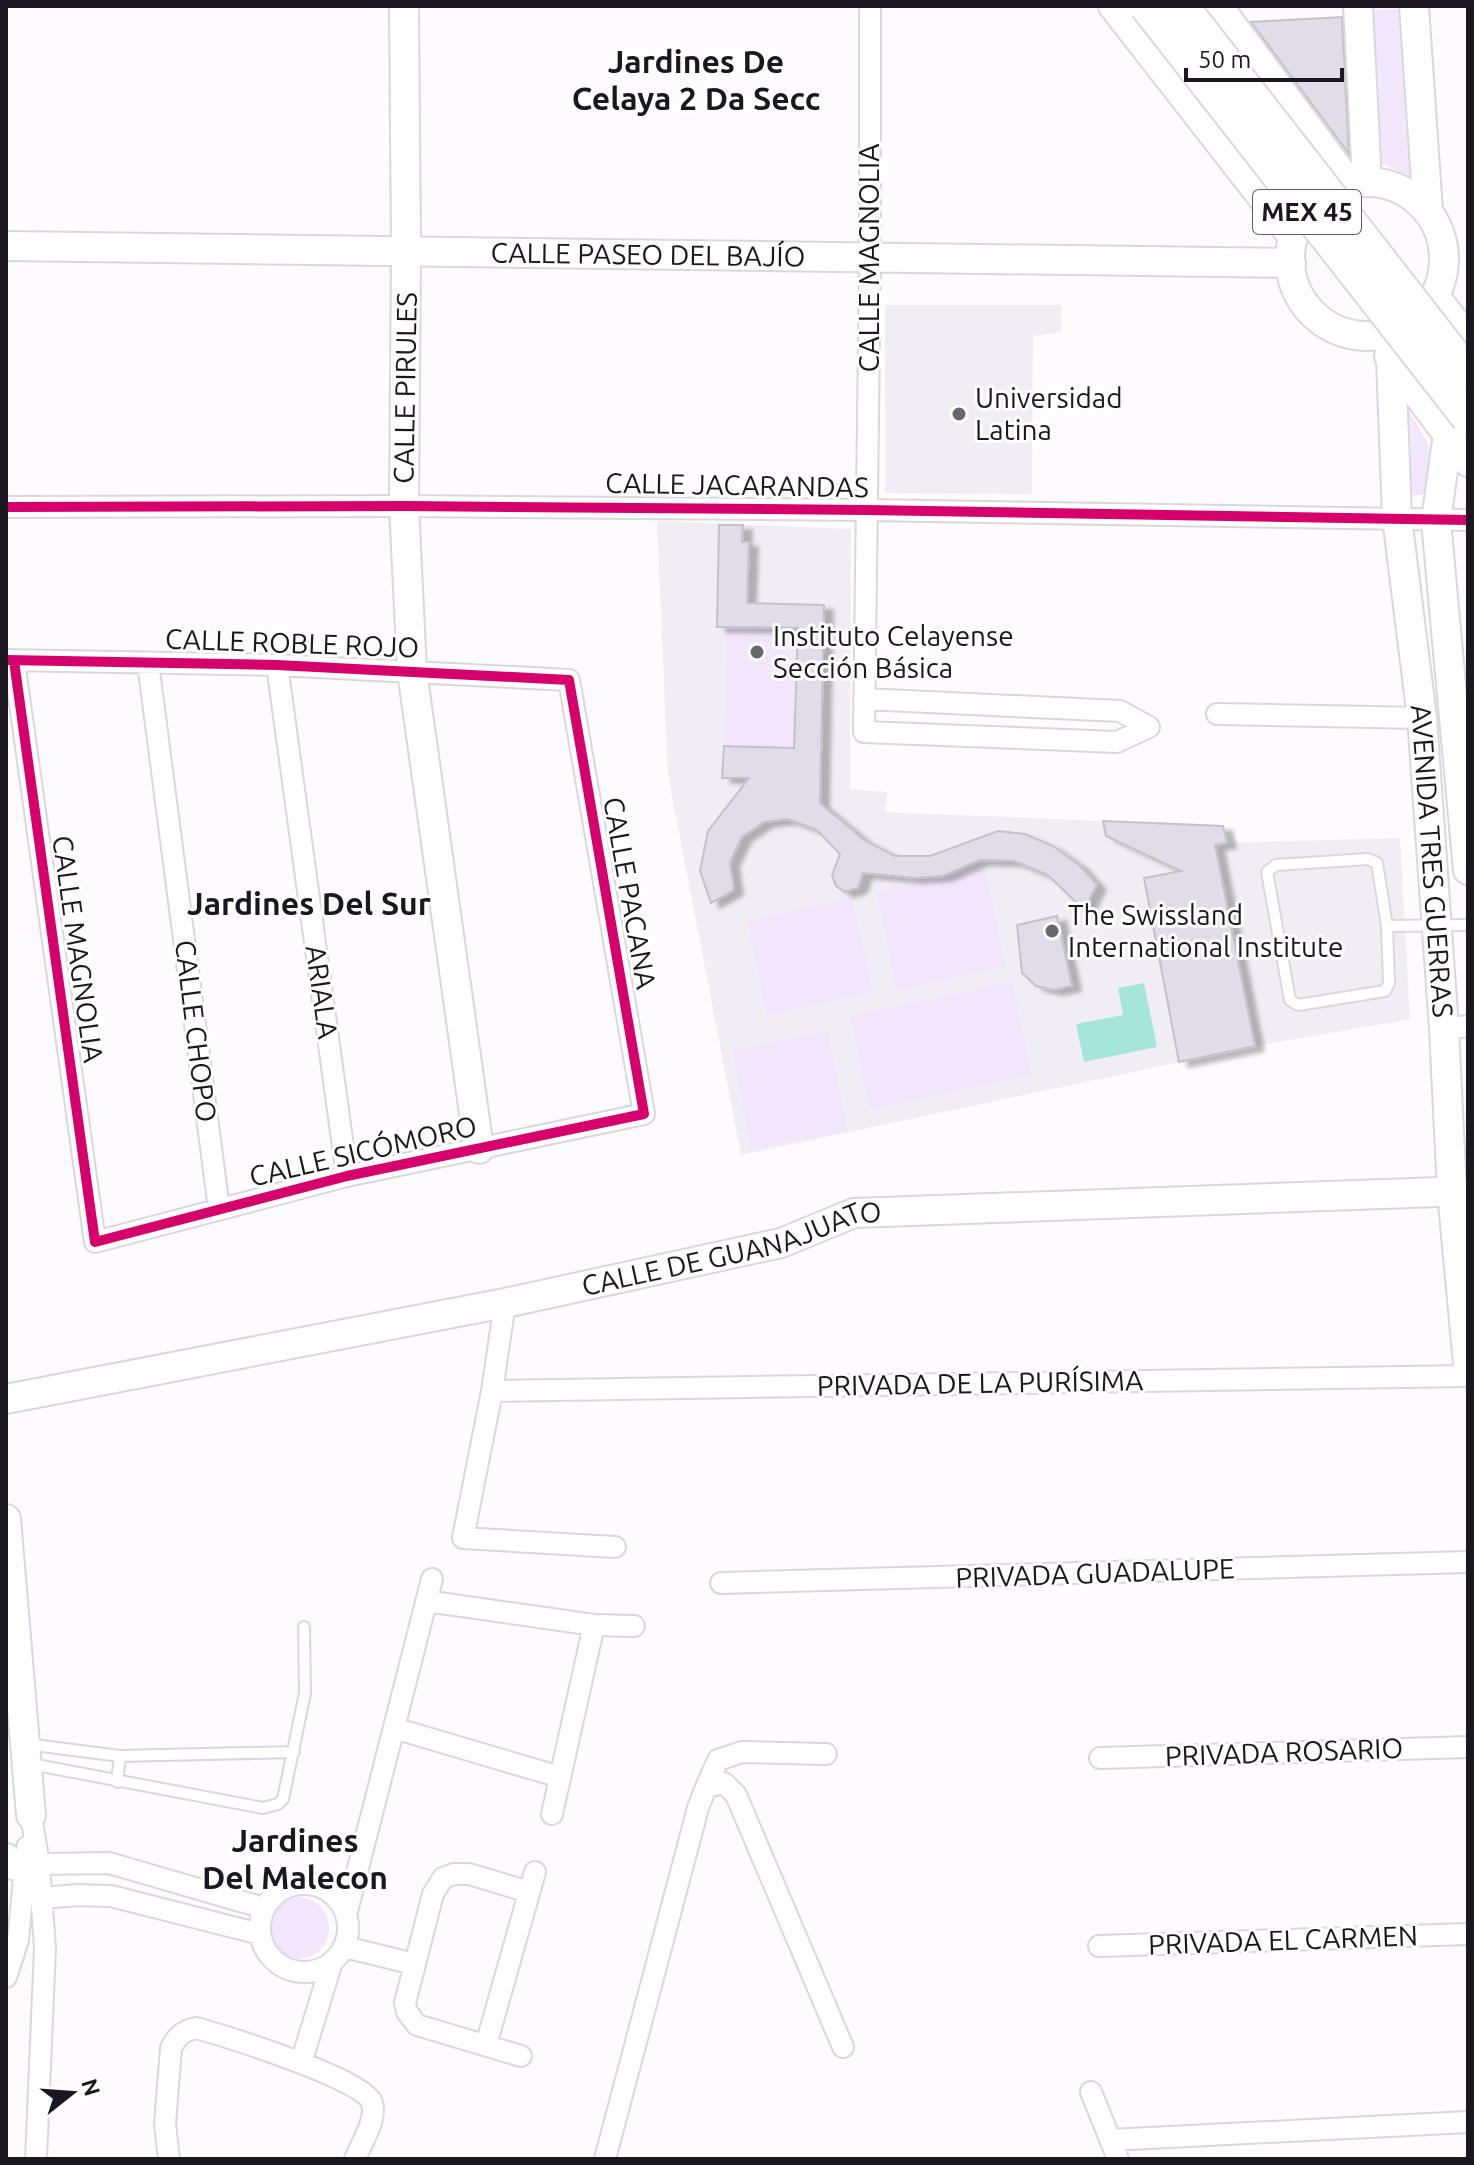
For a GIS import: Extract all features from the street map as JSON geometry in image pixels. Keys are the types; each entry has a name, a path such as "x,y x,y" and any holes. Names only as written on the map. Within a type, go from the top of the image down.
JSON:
{"main road":[{"name":"CALLE PIRULES","path":"404,6 404,506 412,671 479,1149"},
{"path":"1113,6 1212,133 1292,250"},
{"name":"MEX 45","path":"1146,6 1458,426"},
{"name":"MEX 45","path":"1182,6 1468,373"},
{"path":"1218,6 1285,95 1358,182"},
{"path":"1358,6 1358,182"},
{"path":"1414,6 1428,211"},
{"path":"1212,133 1232,129 1252,119 1285,95"},
{"path":"1358,182 1390,185 1411,195 1428,211 1456,260 1442,279 1435,297 1409,324 1374,336 1350,334 1327,325 1309,308 1296,288 1292,250 1301,218 1314,202 1330,191 1358,182"},
{"name":"CALLE PASEO DEL BAJÍO","path":"6,246 870,259 1292,250"},
{"path":"1435,297 1468,338"},
{"path":"1374,336 1391,359 1458,426 1468,462"},
{"name":"AVENIDA TRES GUERRAS","path":"1391,359 1397,518 1422,718 1437,927 1456,1028 1468,1364"},
{"name":"AVENIDA TRES GUERRAS","path":"1458,426 1436,521 1468,870"},
{"name":"CALLE DE GUANAJUATO","path":"6,1399 505,1303 781,1243 854,1213 1460,1191"},
{"path":"6,1519 31,1815"}],"street":[{"name":"CALLE MAGNOLIA","path":"870,6 864,732 1004,738"},
{"path":"1458,426 1449,415 1458,395 1468,390"},
{"name":"CALLE JACARANDAS","path":"6,507 866,510 1468,520"},
{"name":"CALLE MAGNOLIA","path":"10,661 95,1242"},
{"name":"CALLE ROBLE ROJO","path":"10,661 277,665 569,680"},
{"name":"CALLE CHOPO","path":"148,663 219,1209"},
{"name":"ARIALA","path":"277,665 347,1176"},
{"name":"CALLE PACANA","path":"569,680 644,1114"},
{"path":"864,699 1002,705 1120,711 1149,727 1117,742 1004,738 1002,705"},
{"path":"1217,714 1422,718"},
{"name":"CALLE SICÓMORO","path":"95,1242 347,1176 644,1114"},
{"path":"505,1303 492,1391 463,1538 615,1547"},
{"name":"PRIVADA DE LA PURÍSIMA","path":"492,1391 1468,1376"},
{"name":"PRIVADA GUADALUPE","path":"721,1583 1468,1562"},
{"path":"346,1915 432,1579"},
{"path":"426,1601 594,1625 634,1626"},
{"path":"552,1814 594,1625"},
{"path":"394,1728 560,1777"},
{"name":"PRIVADA ROSARIO","path":"1100,1758 1468,1747"},
{"path":"605,2159 698,1808 718,1760 742,1752 826,1754"},
{"path":"706,1787 724,1783 736,1795 843,2047"},
{"path":"16,1867 31,1815"},
{"path":"6,1977 18,1940 31,1815"},
{"path":"16,1867 109,1863 264,1908"},
{"path":"16,1867 41,1898 45,1948 36,2159"},
{"path":"486,2045 532,1882 454,1874 443,1878 433,1894 405,2003 411,2019 425,2028 521,2056"},
{"path":"329,1891 356,1876"},
{"path":"301,2063 319,2006 331,1965 345,1947 348,1931 346,1915 329,1891 315,1885 286,1887 273,1896 264,1908 260,1934 264,1948 273,1961 286,1970 319,2006"},
{"path":"41,1898 111,1896 260,1934"},
{"name":"PRIVADA EL CARMEN","path":"1099,1946 1468,1934"},
{"path":"345,1947 414,1964"},
{"path":"286,1970 301,1973 331,1965"},
{"path":"173,2157 165,2124 171,2048 184,2031 196,2028 301,2063 362,2090 373,2105 371,2121 355,2159"},
{"path":"1091,2092 1114,2150 1468,2122"}],"lane":[{"path":"1368,859 1377,863 1387,926 1389,983 1385,991 1298,1005 1290,1000 1267,872 1276,865 1368,859"},
{"path":"1387,926 1468,925"},
{"path":"27,1753 117,1782 271,1808 283,1799 305,1693 304,1627"},
{"path":"27,1753 120,1756 294,1752"},
{"path":"117,1782 120,1756"}],"shaded area":[{"path":"1404,9 1418,180 1379,162 1370,10"},
{"name":"Universidad Latina","path":"885,305 1061,305 1061,332 1033,336 1032,494 885,493"},
{"path":"1406,406 1435,456 1425,495 1410,495"},
{"name":"The Swissland International Institute","path":"657,521 851,529 850,789 887,792 885,812 1223,826 1227,843 1400,838 1410,1019 1255,1046 741,1155 668,775"},
{"path":"726,627 796,628 794,748 724,746"},
{"path":"985,868 1006,967 897,991 876,891"},
{"path":"852,897 873,993 767,1016 747,920"},
{"path":"1012,981 1032,1076 870,1110 850,1015"},
{"path":"1144,983 1157,1047 1084,1062 1076,1024 1123,1015 1118,988"},
{"path":"828,1031 848,1131 751,1149 732,1049"},
{"path":"298,1897 320,1906 329,1928 320,1950 298,1959 276,1950 267,1928 276,1906"}],"building":[{"path":"1342,17 1349,154 1251,22"},
{"path":"719,525 743,525 742,542 749,542 747,603 824,605 820,803 864,840 895,856 930,856 998,831 1025,834 1053,846 1079,865 1097,885 1084,910 1048,875 1014,861 980,860 943,876 915,878 863,873 858,888 845,892 836,886 832,875 840,854 817,830 788,819 764,822 742,837 730,862 734,890 711,903 700,871 708,831 749,778 722,778 724,746 794,748 798,628 717,627"},
{"path":"1103,821 1223,826 1227,843 1215,845 1255,1046 1179,1062 1144,878 1181,871 1106,836"},
{"path":"1057,916 1072,986 1054,990 1036,986 1022,973 1017,925"}],"cycle path":[{"path":"6,507 866,510 1468,520"},
{"path":"6,660 277,665 569,680 644,1114 347,1176 95,1242 14,661"}],"place":[{"name":"Universidad Latina","path":"959,414"},
{"name":"Instituto Celayense Sección Básica","path":"757,652"},
{"name":"The Swissland International Institute","path":"1052,931"}],"district":[{"name":"Jardines De Celaya 2 Da Secc","path":"696,80"},
{"name":"Jardines Del Sur","path":"309,904"},
{"name":"Jardines Del Malecon","path":"295,1860"}]}
